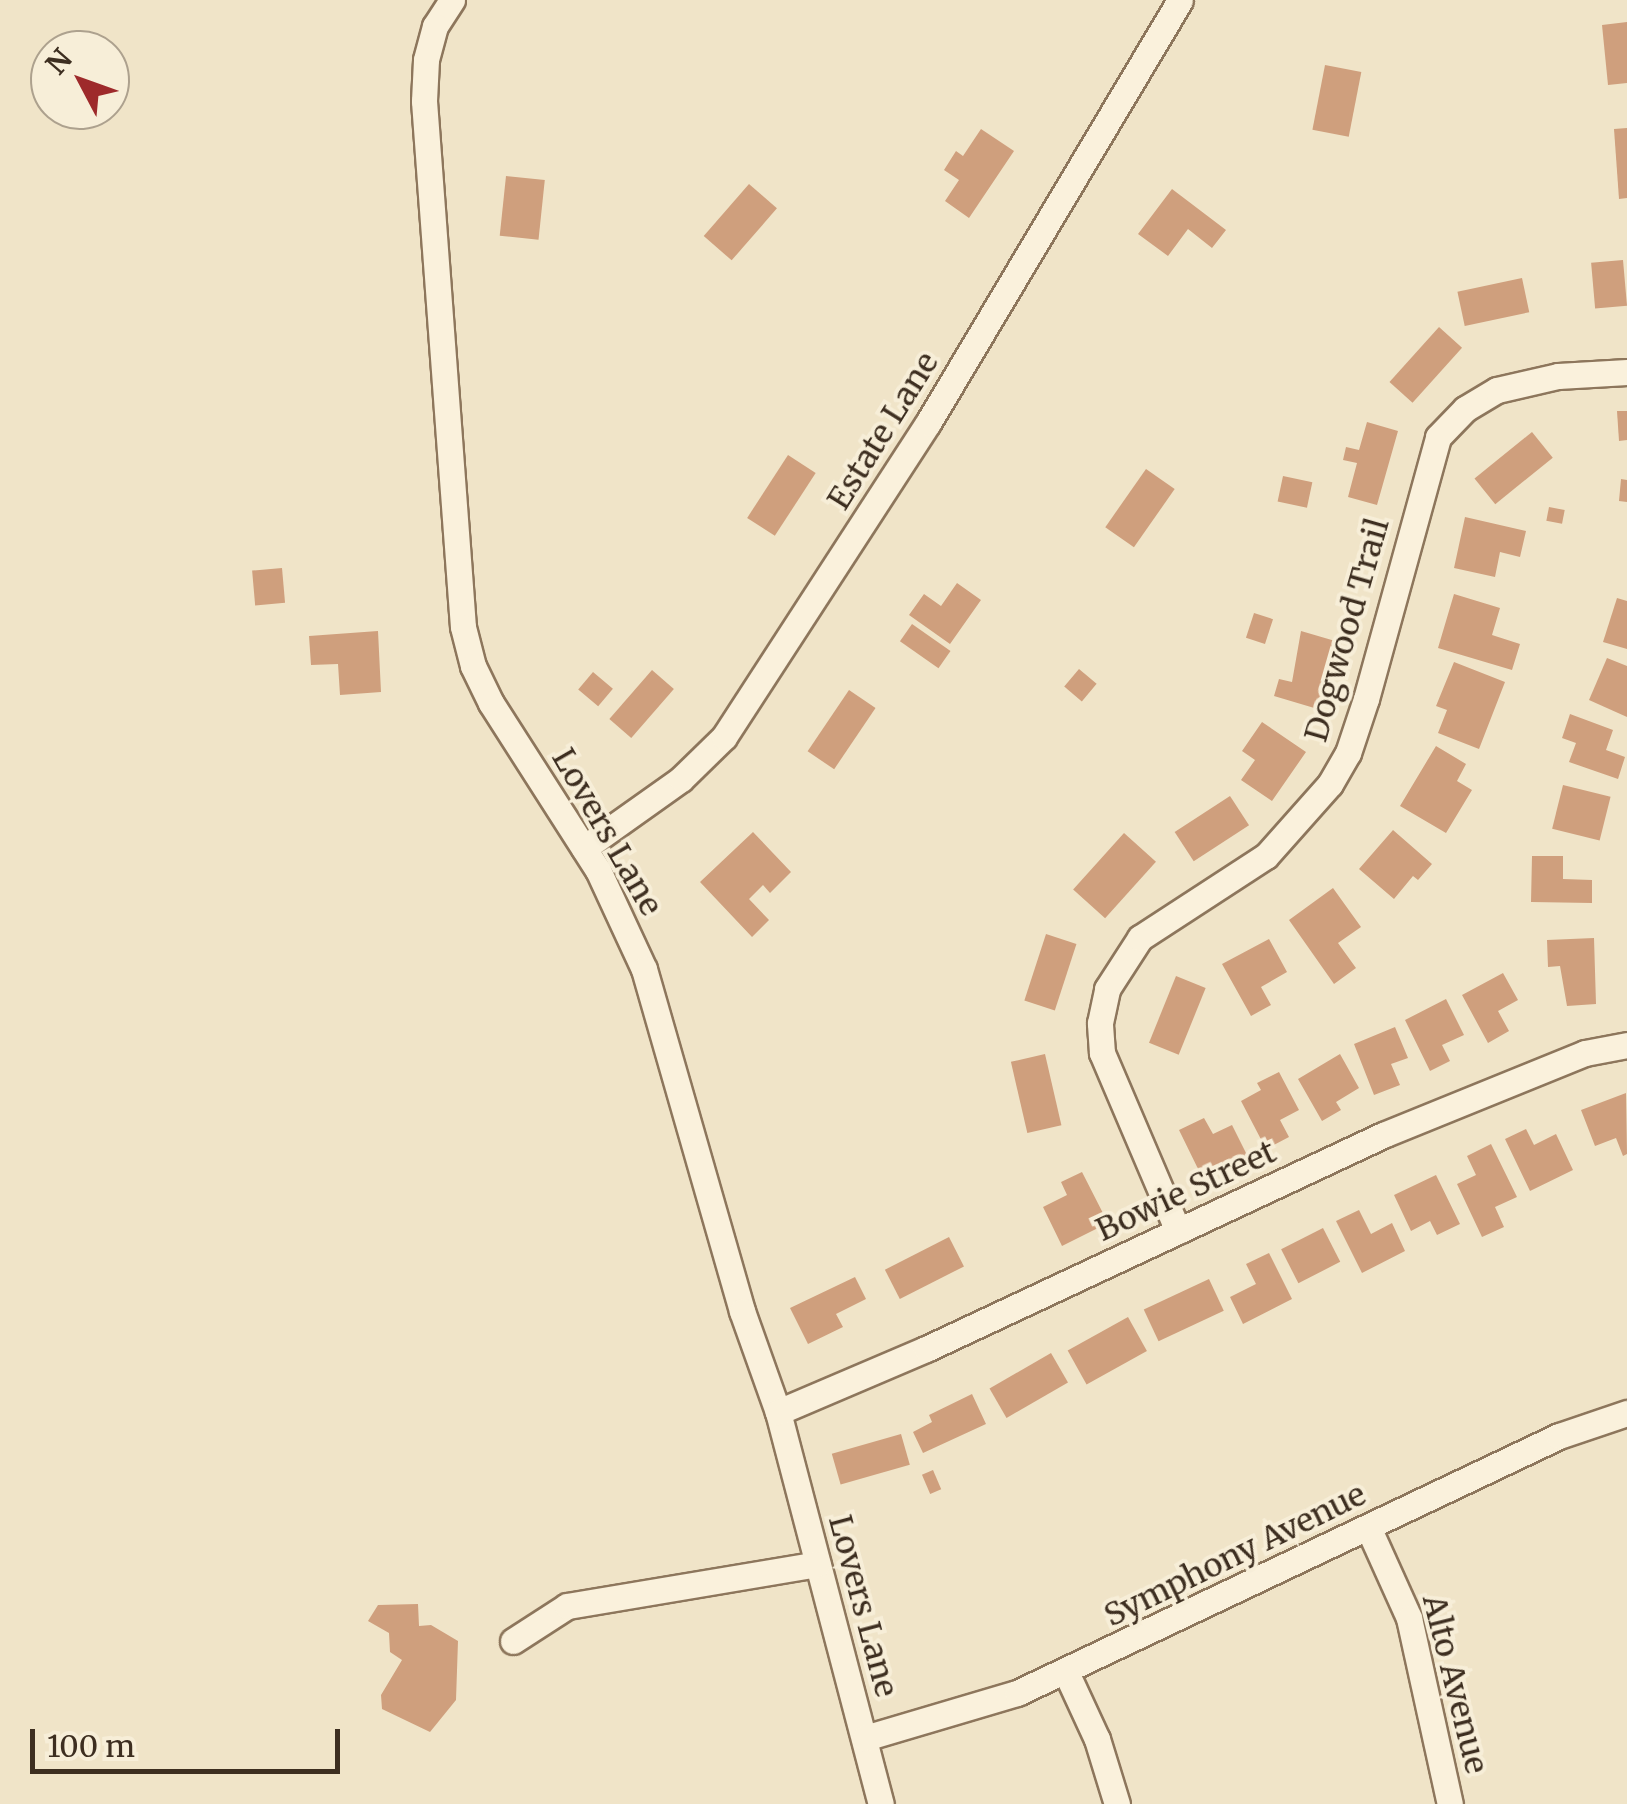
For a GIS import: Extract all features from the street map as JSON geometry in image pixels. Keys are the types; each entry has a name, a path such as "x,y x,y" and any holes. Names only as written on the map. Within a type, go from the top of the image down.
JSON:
{"street":[{"name":"Lovers Lane","path":"452,0 435,26 426,60 424,100 463,627 473,666 492,703 584,848 626,924 644,969 742,1312 778,1412 881,1804"},
{"name":"Estate Lane","path":"584,848 681,779 724,737 928,423 1180,0"},
{"name":"Dogwood Trail","path":"1178,1231 1102,1053 1100,1024 1113,977 1140,938 1266,856 1330,784 1348,753 1366,699 1438,437 1464,409 1496,390 1558,376 1627,372"},
{"name":"Bowie Street","path":"778,1412 926,1349 1458,1102 1585,1054 1627,1045"},
{"name":"Symphony Avenue","path":"864,1738 1000,1700 1066,1672 1559,1436 1627,1414"},
{"name":"Alto Avenue","path":"1368,1527 1409,1618 1450,1804"},
{"path":"513,1640 567,1606 818,1564"},
{"path":"1066,1672 1097,1739 1117,1804"}],"building":[{"path":"1627,22 1627,83 1608,85 1602,25"},
{"path":"1325,65 1361,72 1349,137 1312,130"},
{"path":"1627,128 1627,198 1619,199 1614,129"},
{"path":"981,129 1014,151 969,218 945,201 959,180 944,170 956,151 963,156"},
{"path":"506,176 545,180 539,240 500,236"},
{"path":"749,184 777,208 732,260 704,236"},
{"path":"1172,189 1226,230 1212,248 1188,229 1168,256 1138,234"},
{"path":"1623,260 1627,306 1595,309 1591,263"},
{"path":"1522,278 1529,312 1465,326 1457,292"},
{"path":"1439,327 1462,348 1413,403 1389,382"},
{"path":"1617,411 1627,411 1627,440 1619,441"},
{"path":"1367,422 1398,431 1377,505 1348,497 1357,463 1343,460 1346,447 1359,450"},
{"path":"1532,432 1553,458 1495,504 1474,479"},
{"path":"788,455 816,473 775,536 747,518"},
{"path":"1146,469 1175,489 1134,547 1105,527"},
{"path":"1283,476 1312,482 1307,508 1278,501"},
{"path":"1621,479 1627,480 1627,502 1619,501"},
{"path":"1549,507 1565,510 1562,524 1546,521"},
{"path":"1465,517 1526,531 1520,557 1500,552 1495,577 1454,568"},
{"path":"282,568 285,603 255,605 252,571"},
{"path":"957,583 981,600 950,644 909,615 924,594 941,606"},
{"path":"1454,594 1500,608 1492,635 1520,644 1512,670 1438,648"},
{"path":"1617,598 1627,601 1627,649 1603,642"},
{"path":"1254,613 1273,619 1265,644 1246,638"},
{"path":"912,624 951,651 938,668 900,641"},
{"path":"378,631 381,692 340,695 338,664 311,665 309,636"},
{"path":"1301,631 1342,643 1321,710 1274,696 1279,679 1292,682"},
{"path":"1607,658 1627,666 1627,717 1589,700"},
{"path":"1454,662 1505,682 1479,749 1438,733 1447,710 1436,706"},
{"path":"1079,669 1097,684 1082,701 1064,687"},
{"path":"652,670 674,689 631,738 609,719"},
{"path":"593,672 613,689 598,706 578,690"},
{"path":"849,690 876,708 834,769 808,751"},
{"path":"1570,714 1613,730 1606,750 1625,757 1618,779 1569,762 1576,743 1562,738"},
{"path":"1262,722 1306,752 1272,801 1241,780 1255,760 1242,751"},
{"path":"1436,746 1466,764 1457,781 1472,790 1446,833 1400,806"},
{"path":"1563,785 1611,797 1600,841 1552,829"},
{"path":"1230,796 1249,825 1194,861 1175,832"},
{"path":"1393,830 1432,864 1418,880 1413,876 1394,899 1359,869"},
{"path":"753,832 791,872 770,893 763,885 749,899 769,920 752,937 700,882"},
{"path":"1124,833 1156,862 1105,918 1073,889"},
{"path":"1532,856 1563,856 1563,879 1592,880 1592,903 1531,902"},
{"path":"1333,888 1361,927 1338,943 1356,968 1334,984 1289,920"},
{"path":"1046,934 1076,944 1055,1010 1024,1001"},
{"path":"1594,938 1596,1004 1567,1006 1560,966 1548,967 1547,940"},
{"path":"1269,939 1287,972 1261,987 1271,1005 1251,1016 1222,964"},
{"path":"1503,973 1518,1000 1498,1011 1509,1031 1488,1043 1462,995"},
{"path":"1176,976 1206,988 1179,1055 1149,1043"},
{"path":"1446,999 1464,1035 1442,1045 1450,1061 1430,1071 1405,1020"},
{"path":"1395,1027 1408,1058 1391,1064 1400,1085 1374,1095 1354,1044"},
{"path":"1045,1054 1061,1125 1027,1133 1011,1062"},
{"path":"1340,1054 1359,1088 1336,1102 1341,1110 1322,1121 1298,1079"},
{"path":"1279,1072 1299,1110 1280,1120 1289,1137 1266,1149 1241,1101 1261,1090 1257,1083"},
{"path":"1626,1093 1627,1154 1623,1156 1616,1138 1595,1146 1581,1110"},
{"path":"1204,1118 1213,1134 1232,1125 1247,1155 1202,1177 1179,1130"},
{"path":"1526,1129 1534,1145 1556,1134 1573,1170 1530,1191 1505,1139"},
{"path":"1491,1144 1517,1197 1495,1207 1504,1227 1482,1237 1457,1184 1476,1175 1467,1156"},
{"path":"1082,1172 1108,1223 1062,1246 1043,1207 1067,1195 1061,1182"},
{"path":"1436,1175 1460,1224 1437,1235 1430,1221 1411,1231 1394,1195"},
{"path":"1359,1210 1371,1234 1392,1223 1405,1251 1362,1273 1336,1221"},
{"path":"1323,1228 1340,1262 1298,1283 1281,1249"},
{"path":"949,1237 964,1266 900,1299 885,1270"},
{"path":"1269,1253 1292,1299 1243,1324 1230,1297 1256,1284 1246,1264"},
{"path":"855,1277 866,1299 836,1314 843,1327 808,1344 790,1308"},
{"path":"1209,1279 1224,1311 1159,1341 1144,1309"},
{"path":"1128,1317 1147,1351 1087,1385 1068,1350"},
{"path":"1051,1353 1068,1382 1007,1418 990,1388"},
{"path":"972,1394 986,1424 923,1453 913,1432 932,1422 929,1415"},
{"path":"901,1434 910,1465 841,1485 832,1454"},
{"path":"933,1470 941,1489 930,1494 922,1475"},
{"path":"418,1604 419,1626 431,1625 458,1641 456,1700 430,1732 382,1709 381,1695 402,1660 390,1652 389,1633 368,1621 378,1605"}]}
